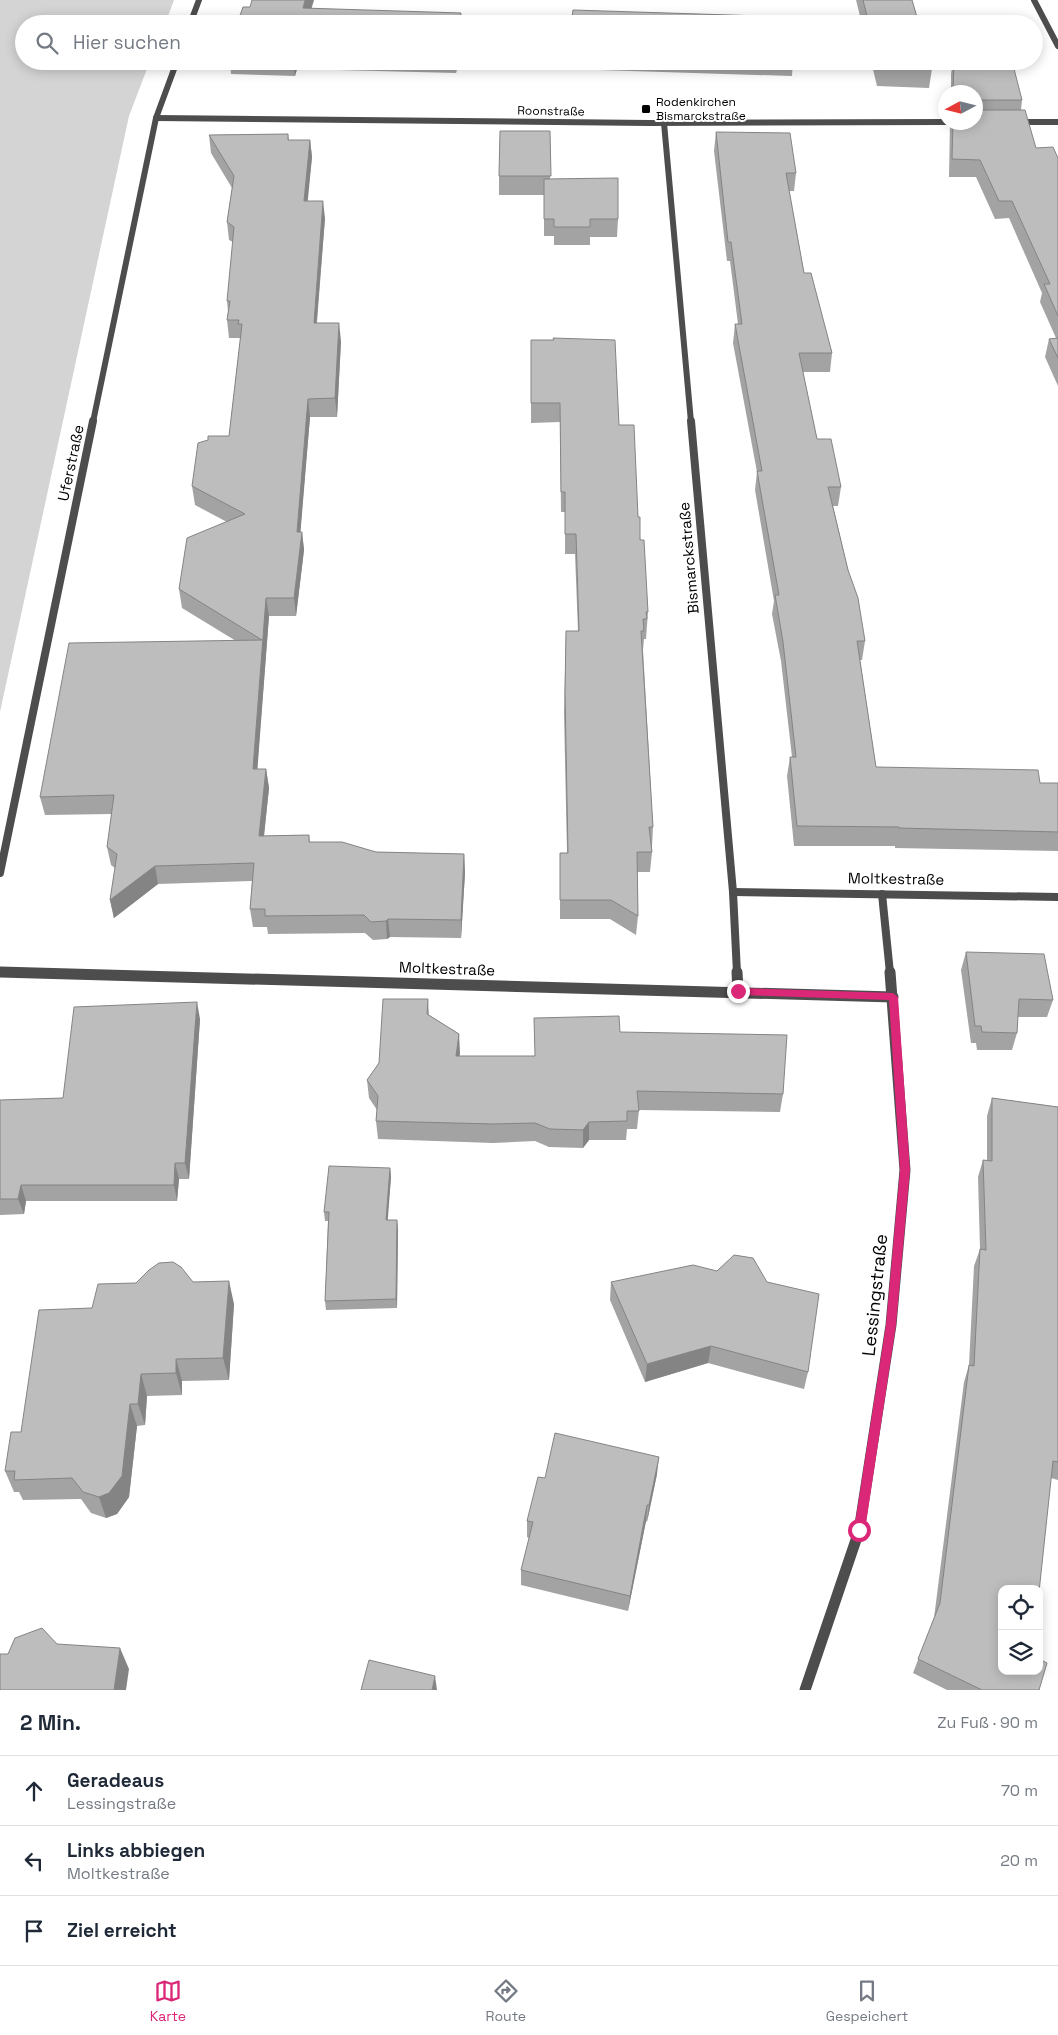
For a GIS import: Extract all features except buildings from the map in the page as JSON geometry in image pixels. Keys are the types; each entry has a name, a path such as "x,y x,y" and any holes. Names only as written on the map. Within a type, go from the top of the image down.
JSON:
{"street":[{"path":"193,15 199,0"},
{"path":"1034,0 1042,15"},
{"path":"1043,17 1058,46"},
{"name":"Uferstraße","path":"0,873 156,118 173,70"},
{"name":"Roonstraße","path":"156,118 664,123 938,122"},
{"path":"1012,122 1058,122"},
{"name":"Bismarckstraße","path":"664,123 733,892 738,991"},
{"name":"Moltkestraße","path":"733,892 1058,897"},
{"name":"Lessingstraße","path":"805,1690 859,1530 891,1325 905,1170 893,997 882,894"},
{"name":"Moltkestraße","path":"0,972 738,991 893,997"}],"shaded area":[{"path":"0,0 174,0 168,15 15,15 15,70 147,70 129,116 0,712"}],"place":[{"name":"Rodenkirchen Bismarckstraße","path":"646,109"}],"route":[{"path":"738,991 893,997 905,1170 891,1325 859,1530"}]}
